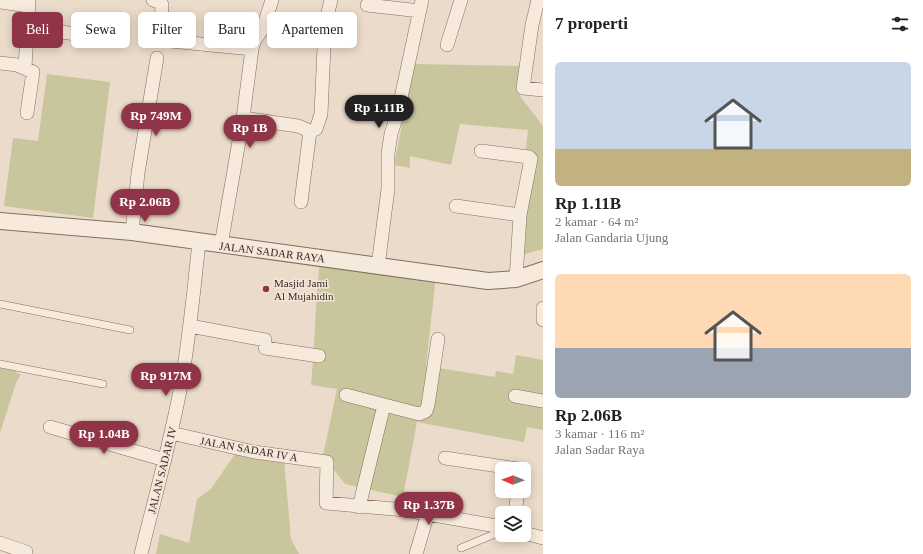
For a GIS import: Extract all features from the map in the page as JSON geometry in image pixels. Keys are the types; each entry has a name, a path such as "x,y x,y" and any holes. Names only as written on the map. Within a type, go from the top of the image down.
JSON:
{"street":[{"path":"153,0 161,3 162,5 160,40 252,49"},
{"path":"221,245 243,118 252,49 254,42 263,28 272,0"},
{"path":"243,118 298,126 310,131 316,129 321,114 325,25 330,0"},
{"path":"447,46 461,0"},
{"path":"538,0 532,25 523,88 543,90"},
{"path":"0,2 28,3"},
{"path":"367,5 421,6 398,112 391,134 388,154 388,189 378,266"},
{"path":"25,67 26,48"},
{"path":"132,232 138,173 157,58"},
{"path":"0,62 25,67 31,70 33,74 27,113"},
{"path":"300,202 310,131"},
{"path":"481,151 529,157 531,159 520,215 516,279"},
{"path":"456,206 520,215"},
{"name":"JALAN SADAR RAYA","path":"0,221 132,232 488,281 516,279 543,270"},
{"name":"JALAN SADAR IV","path":"141,554 165,460 182,380 190,326 199,242"},
{"path":"543,308 543,320"},
{"path":"190,326 265,340 265,348 319,356"},
{"path":"346,395 419,414 426,411 438,339"},
{"path":"515,396 543,400"},
{"path":"384,405 359,507 428,513 495,526"},
{"path":"50,427 165,460"},
{"name":"JALAN SADAR IV A","path":"171,433 254,452 327,462 326,503 359,507"},
{"path":"445,458 495,466"},
{"path":"416,554 428,513"},
{"path":"531,535 543,538"},
{"path":"0,543 26,552 26,554"}],"lane":[{"path":"0,304 130,330"},
{"path":"0,364 103,384"},
{"path":"462,548 495,534"}],"shaded area":[{"path":"414,64 521,66 520,96 543,126 543,249 515,257 528,130 460,124 451,165 410,156 410,168 394,165"},
{"path":"47,74 110,82 93,218 4,206 13,138 38,141"},
{"path":"320,261 436,276 426,366 495,377 496,371 513,374 516,355 543,360 543,430 527,427 524,442 417,422 403,497 345,484 323,456 337,389 311,385"},
{"path":"0,365 18,369 16,373 21,374 16,383 0,433"},
{"path":"235,454 284,459 291,539 299,554 156,554 160,534 189,543 197,499 211,489"}],"place":[{"name":"Masjid Jami Al Mujahidin","path":"266,289"}]}
